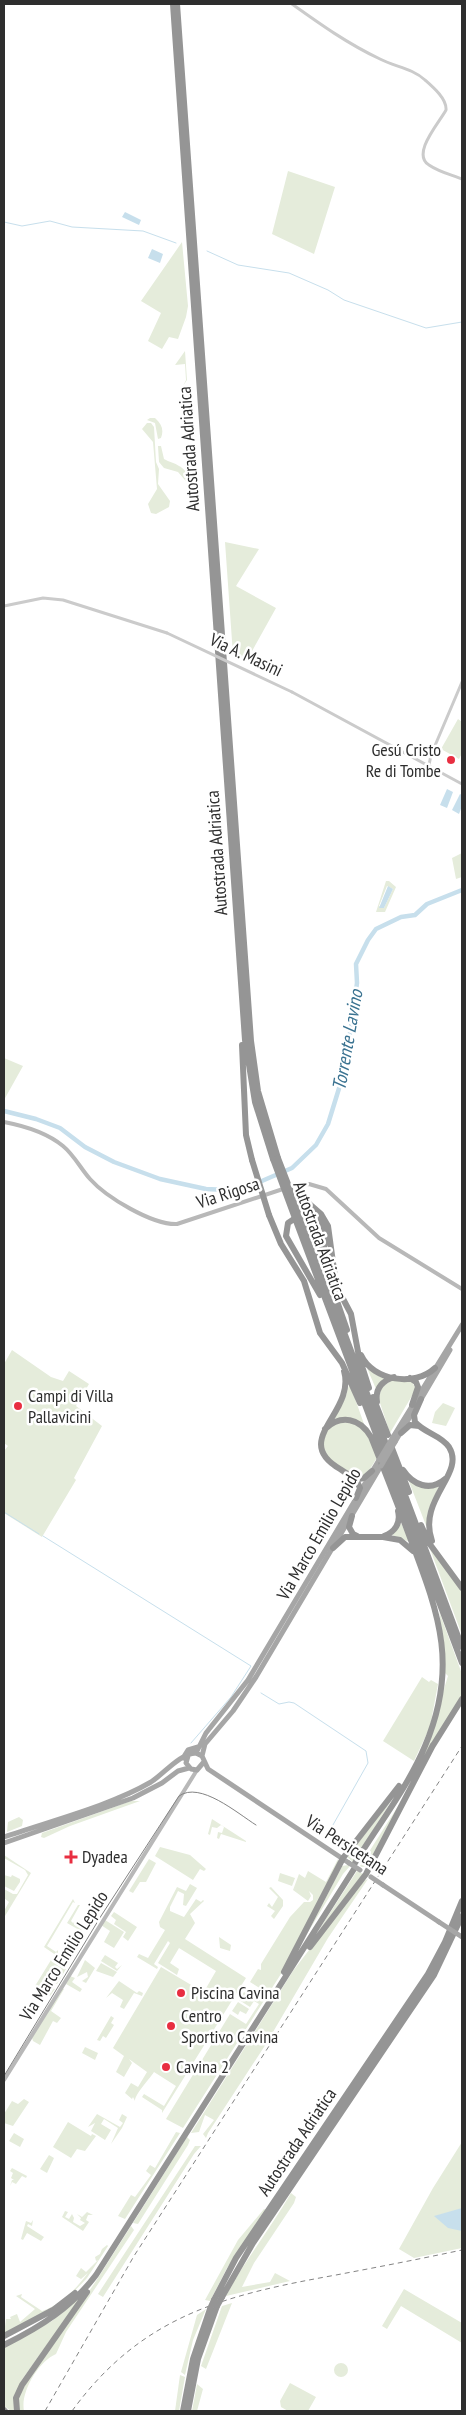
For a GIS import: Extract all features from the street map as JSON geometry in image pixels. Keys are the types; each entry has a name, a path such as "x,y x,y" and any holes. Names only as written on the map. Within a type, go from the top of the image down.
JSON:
{"highway":[{"name":"Autostrada Adriatica","path":"173,4 243,1009 252,1089 299,1220 360,1375 453,1629 462,1663"},
{"name":"Autostrada Adriatica","path":"177,4 252,1052 261,1106 276,1158"},
{"path":"243,1009 241,1022 245,1121 252,1160 269,1215 281,1244 304,1281"},
{"path":"276,1158 298,1194 320,1214 328,1226 339,1290"},
{"path":"360,1375 342,1313 323,1262 325,1230 315,1216 298,1214 289,1218 285,1223 283,1230 284,1239 299,1264 323,1338 342,1363 355,1390 399,1518 394,1530 383,1537"},
{"path":"337,1331 315,1285 287,1238 286,1229 290,1221 304,1216 314,1224 331,1276 351,1314 365,1378 392,1438"},
{"name":"Autostrada Adriatica","path":"299,1220 337,1331 453,1629 462,1647"},
{"path":"358,1347 365,1362 372,1370 382,1376 426,1376 435,1368"},
{"path":"342,1363 347,1389 325,1429 321,1444 325,1459 356,1479 360,1488 356,1498"},
{"path":"394,1377 383,1382 376,1396 392,1438 394,1453 424,1534 462,1588"},
{"path":"409,1377 416,1382 418,1387 412,1405"},
{"path":"421,1399 414,1417 419,1426 448,1446 453,1460 449,1475 432,1505 428,1524 433,1544 452,1574"},
{"path":"325,1429 340,1420 358,1423 370,1434 379,1457"},
{"path":"401,1433 410,1426 419,1426"},
{"path":"394,1453 407,1476 417,1484 432,1486 442,1482 449,1475"},
{"path":"17,2411 16,2398 22,2385 97,2278 424,1750 437,1709 442,1666 439,1619 383,1469"},
{"path":"356,1479 364,1478 372,1471"},
{"path":"352,1516 350,1530 355,1535 364,1537"},
{"path":"333,1548 345,1537 398,1538 413,1552 425,1578"},
{"path":"353,1865 434,1745 462,1699"},
{"path":"280,1983 369,1875 434,1745"},
{"path":"4,2344 36,2326 59,2310 84,2287 280,1983 404,1779 424,1750"},
{"name":"Autostrada Adriatica","path":"188,2411 200,2354 216,2303 236,2258 428,1974 445,1942 462,1901"},
{"name":"Autostrada Adriatica","path":"182,2411 192,2359 210,2309 222,2297 253,2243 434,1974 462,1916"},
{"path":"4,2344 42,2325 69,2306 96,2275 125,2231"},
{"path":"4,2336 68,2300 98,2266"}],"main road":[{"name":"Via Rigosa","path":"4,1122 32,1129 58,1142 67,1149 91,1180 100,1188 158,1222 170,1224 182,1222 292,1186 304,1184 317,1185 329,1191 378,1238 461,1289"},
{"name":"Via Marco Emilio Lepido","path":"197,1750 206,1733 248,1680 379,1457 462,1325"},
{"name":"Via Marco Emilio Lepido","path":"202,1756 205,1744 233,1711 256,1677 352,1516 383,1469 392,1438 401,1433 462,1331"},
{"path":"4,1838 132,1791 157,1778 197,1750 202,1756 200,1767 178,1772 156,1787 133,1798 4,1843"},
{"path":"185,1757 189,1768"},
{"name":"Via Marco Emilio Lepido","path":"4,2080 200,1767"},
{"name":"Via Persicetana","path":"200,1767 217,1776 462,1937"}],"street":[{"path":"292,4 328,30 365,51 421,77 437,92 446,104 446,110 423,148 423,157 427,164 462,180"},
{"name":"Via A. Masini","path":"4,606 43,598 63,600 167,633 292,692 462,784"},
{"path":"429,766 431,756 462,682"},
{"path":"422,762 431,756"}],"green space":[{"path":"288,171 335,187 314,254 272,234"},
{"path":"182,242 188,306 186,317 178,339 169,337 162,349 148,341 161,313 141,301"},
{"path":"185,351 187,380 183,386 186,380 185,364 175,365"},
{"path":"155,418 161,425 161,438 158,439 155,423 147,420"},
{"path":"147,423 151,423 154,427 156,462 159,469 158,484 170,501 169,507 156,514 151,513 148,504 157,489 153,442 142,429"},
{"path":"158,446 161,446 164,459 182,468 188,474 196,493 178,472 164,468 159,462"},
{"path":"225,542 259,549 236,586 276,608 246,662 233,655"},
{"path":"458,719 462,722 462,753 459,759 441,749"},
{"path":"462,853 462,877 456,879 452,858"},
{"path":"386,881 389,881 396,887 385,912 376,912","holes":["387,886 393,889 384,908 379,906"]},
{"path":"4,1058 23,1066 4,1100"},
{"path":"12,1350 51,1377 63,1381 69,1371 89,1384 76,1406 102,1426 74,1478 76,1480 42,1537 4,1513 4,1451 8,1446 4,1443 4,1364"},
{"path":"367,1368 378,1376 387,1378 376,1389"},
{"path":"392,1380 411,1380 416,1389 390,1433 379,1400 381,1388"},
{"path":"349,1385 364,1424 349,1417 333,1421 345,1399"},
{"path":"443,1403 455,1408 446,1426 432,1423 435,1412"},
{"path":"352,1422 365,1431 378,1456 370,1469 361,1478 333,1463 329,1459 324,1447 324,1440 329,1429 340,1423"},
{"path":"408,1479 413,1483 439,1486 428,1511 427,1528"},
{"path":"401,1523 410,1542 392,1535"},
{"path":"430,1549 462,1591 462,1635"},
{"path":"439,1611 462,1674 462,1697 422,1759 448,1676 444,1672 444,1643"},
{"path":"422,1677 429,1682 431,1680 438,1684 430,1727 414,1761 383,1741"},
{"path":"393,1798 353,1862 347,1857"},
{"path":"131,1801 140,1801 70,1826 44,1838 41,1837 42,1833"},
{"path":"400,1803 368,1866 360,1866"},
{"path":"19,1817 23,1820 22,1826 7,1832 8,1822"},
{"path":"212,1819 246,1841 246,1842 221,1834 219,1839 217,1838 218,1832 222,1833 224,1827 221,1825 217,1828 212,1827 210,1835 208,1834"},
{"path":"160,1847 190,1855 206,1869 204,1871 200,1869 193,1880 155,1856"},
{"path":"4,1855 31,1873 5,1916 4,1911 9,1902 4,1898 4,1889 17,1894 28,1875 25,1870 4,1858"},
{"path":"149,1859 156,1863 146,1882 140,1882 133,1893 129,1891"},
{"path":"338,1859 338,1864 286,1966 183,2128 166,2119 230,2014 246,2024 259,2004 254,2001 250,2007 239,2000 244,1992 255,1999 261,1989 250,1982 258,1969 261,1970 261,1964 290,1917 304,1902 313,1900 313,1895 309,1891 311,1896 308,1901 293,1890 299,1874 305,1878 308,1871 326,1882"},
{"path":"342,1866 350,1866 343,1874 307,1934"},
{"path":"357,1871 363,1874 315,1936"},
{"path":"280,1873 295,1878 292,1886 278,1881"},
{"path":"4,1875 11,1877 12,1875 20,1879 14,1891 4,1886"},
{"path":"368,1879 328,1938 266,2044 206,2138 203,2134 214,2120 205,2115 199,2132 191,2133 293,1971 361,1882"},
{"name":"Centro Sportivo Cavina","path":"190,1884 197,1888 186,1906 183,1905 184,1894 178,1891 170,1907 170,1911 184,1917 196,1899 201,1902 204,1901 190,1914 195,1923 185,1939 246,1978 162,2113 162,2110 142,2097 144,2094 164,2106 176,2086 154,2072 139,2091 135,2101 133,2097 132,2099 125,2093 131,2083 138,2087 147,2072 129,2059 132,2063 124,2077 116,2072 124,2056 113,2048 161,1967 203,1992 205,1997 208,1992 205,1990 216,1971 179,1948 170,1963 179,1969 177,1975 158,1963 170,1943 168,1941 154,1964 158,1967 157,1969 137,1957 139,1954 148,1958 165,1930 160,1927 159,1922 177,1887 186,1891"},
{"path":"271,1887 283,1900 283,1906 274,1919 271,1916 275,1911 267,1906 269,1903 272,1907 278,1897 269,1888"},
{"path":"73,1899 75,1903 73,1902 47,1946 56,1952 58,1950 58,1955 66,1960 66,1962 44,1947"},
{"path":"78,1905 80,1905 71,1921 73,1923 76,1921 84,1927 81,1931 67,1923"},
{"path":"114,1912 137,1927 128,1941 123,1937 126,1932 114,1924 116,1920 111,1916"},
{"path":"105,1920 124,1932 114,1948 104,1942 110,1931 101,1925"},
{"path":"219,1937 231,1945 230,1951 220,1948"},
{"path":"105,1955 118,1963 115,1967 117,1969 122,1965 117,1971 101,1961"},
{"path":"51,1960 66,1969 57,1984 45,1977 41,1984 55,1989 50,1996 35,1986"},
{"path":"85,1960 95,1968 86,1983 82,1981 88,1977 87,1972 77,1977"},
{"path":"101,1963 117,1972 113,1977 96,1971"},
{"path":"70,1976 75,1978 72,1982 82,1989 80,1992 66,1984"},
{"path":"119,1981 137,1993 139,1991 143,1993 142,1996 134,1993 124,2009 120,2007 123,2000 112,1993 106,1998"},
{"path":"62,1988 64,1989 51,2011 61,2018 57,2023 53,2021 40,2045 33,2041 32,2038"},
{"path":"238,2002 249,2009 246,2014 240,2011 238,2015 232,2011"},
{"path":"111,2016 114,2018 111,2023 114,2025 106,2038 103,2036 100,2041 97,2040"},
{"path":"85,2047 98,2053 95,2060 82,2053"},
{"path":"24,2099 29,2102 13,2126 4,2123 4,2114 12,2101 18,2104"},
{"path":"97,2114 120,2127 123,2123 119,2120 122,2114 127,2117 111,2144 118,2128 104,2119 101,2124 111,2130 105,2140 91,2131 95,2123 88,2127"},
{"path":"68,2122 91,2136 92,2134 96,2136 85,2151 77,2149 71,2158 53,2147"},
{"path":"176,2132 180,2133 125,2219 118,2216 131,2195 135,2197 151,2175 146,2171 150,2165 155,2168"},
{"path":"14,2133 24,2139 20,2147 9,2141"},
{"path":"187,2137 190,2140 188,2145 138,2224 133,2223"},
{"path":"462,2142 462,2248 414,2258 399,2249 433,2188"},
{"path":"195,2146 201,2146 194,2154 103,2297 98,2294"},
{"path":"49,2155 54,2158 47,2173 40,2169"},
{"path":"12,2168 27,2176 26,2178 22,2176 16,2184 12,2182 10,2186 12,2180 14,2180 11,2178 13,2173 10,2171"},
{"path":"291,2193 296,2197 294,2203 254,2263 242,2287 270,2282 275,2273 290,2281 226,2296 241,2270"},
{"path":"264,2209 266,2210 227,2268 210,2301 205,2300 238,2240"},
{"path":"65,2211 68,2212 65,2217 69,2219 72,2214 73,2222 80,2226 85,2223 80,2220 81,2218 77,2214 82,2217 87,2212 93,2215 88,2215 86,2220 89,2222 83,2231 62,2217"},
{"path":"33,2220 32,2226 28,2224 27,2226 44,2237 41,2241 27,2233 23,2240 21,2239 26,2221 31,2223"},
{"path":"131,2226 134,2230 66,2332 56,2354 43,2363 32,2378 25,2395 24,2411 19,2411 19,2394"},
{"path":"108,2246 87,2278 67,2299 4,2334 6,2319 11,2319 10,2317 17,2314 20,2322 35,2309 16,2296 22,2294 21,2297 42,2311 56,2305 88,2273 81,2279 76,2276 81,2268 86,2272 98,2260 96,2261 95,2257"},
{"path":"87,2289 21,2381 15,2411 11,2411 4,2406 4,2347 52,2321"},
{"path":"404,2289 462,2323 462,2343 401,2306 387,2329 382,2326"},
{"path":"232,2303 206,2369 201,2366 222,2306"},
{"path":"206,2309 193,2340 185,2375 181,2372 197,2315"},
{"path":"341,2363 346,2365 348,2370 346,2375 341,2377 336,2375 334,2370 336,2365"},
{"path":"180,2375 185,2377 179,2411 175,2411"},
{"path":"290,2383 316,2397 308,2411 288,2411 281,2407 280,2401"},
{"path":"197,2384 203,2389 197,2411 192,2411"}],"water":[{"path":"125,212 141,220 139,225 122,217"},
{"path":"152,249 163,254 160,263 148,258"},
{"path":"447,789 453,792 447,808 440,805"},
{"path":"460,794 462,795 462,806 459,814 452,810"},
{"path":"388,886 393,889 384,908 379,908"},
{"path":"462,2208 462,2231 448,2228 434,2216"}],"waterway":[{"path":"4,222 22,226 50,221 72,227 143,231 176,243"},
{"path":"207,251 238,265 289,273 328,290 344,300 426,328 462,322"},
{"name":"Torrente Lavino","path":"4,1111 36,1119 60,1128 85,1147 114,1162 160,1179 206,1189 227,1190 248,1187 292,1168 316,1145 328,1124 345,1069 357,983 356,964 368,940 376,929 401,917 415,915 427,904 462,890"},
{"path":"4,1512 39,1534"},
{"path":"43,1536 251,1666 231,1697 191,1743"},
{"path":"261,1693 279,1704 294,1703 366,1751 368,1763 325,1839"}],"tram line":[{"path":"4,2076 101,1916 179,1796 188,1792 208,1795 256,1825"}],"railway":[{"path":"45,2411 134,2256 462,1746"},
{"path":"72,2411 99,2378 127,2352 157,2331 189,2314 258,2291 462,2250"}],"place":[{"name":"Gesú Cristo Re di Tombe","path":"451,760"},
{"name":"Campi di Villa Pallavicini","path":"18,1406"},
{"name":"Dyadea","path":"71,1857"},
{"name":"Piscina Cavina","path":"181,1993"},
{"name":"Centro Sportivo Cavina","path":"171,2026"},
{"name":"Cavina 2","path":"166,2067"}]}
